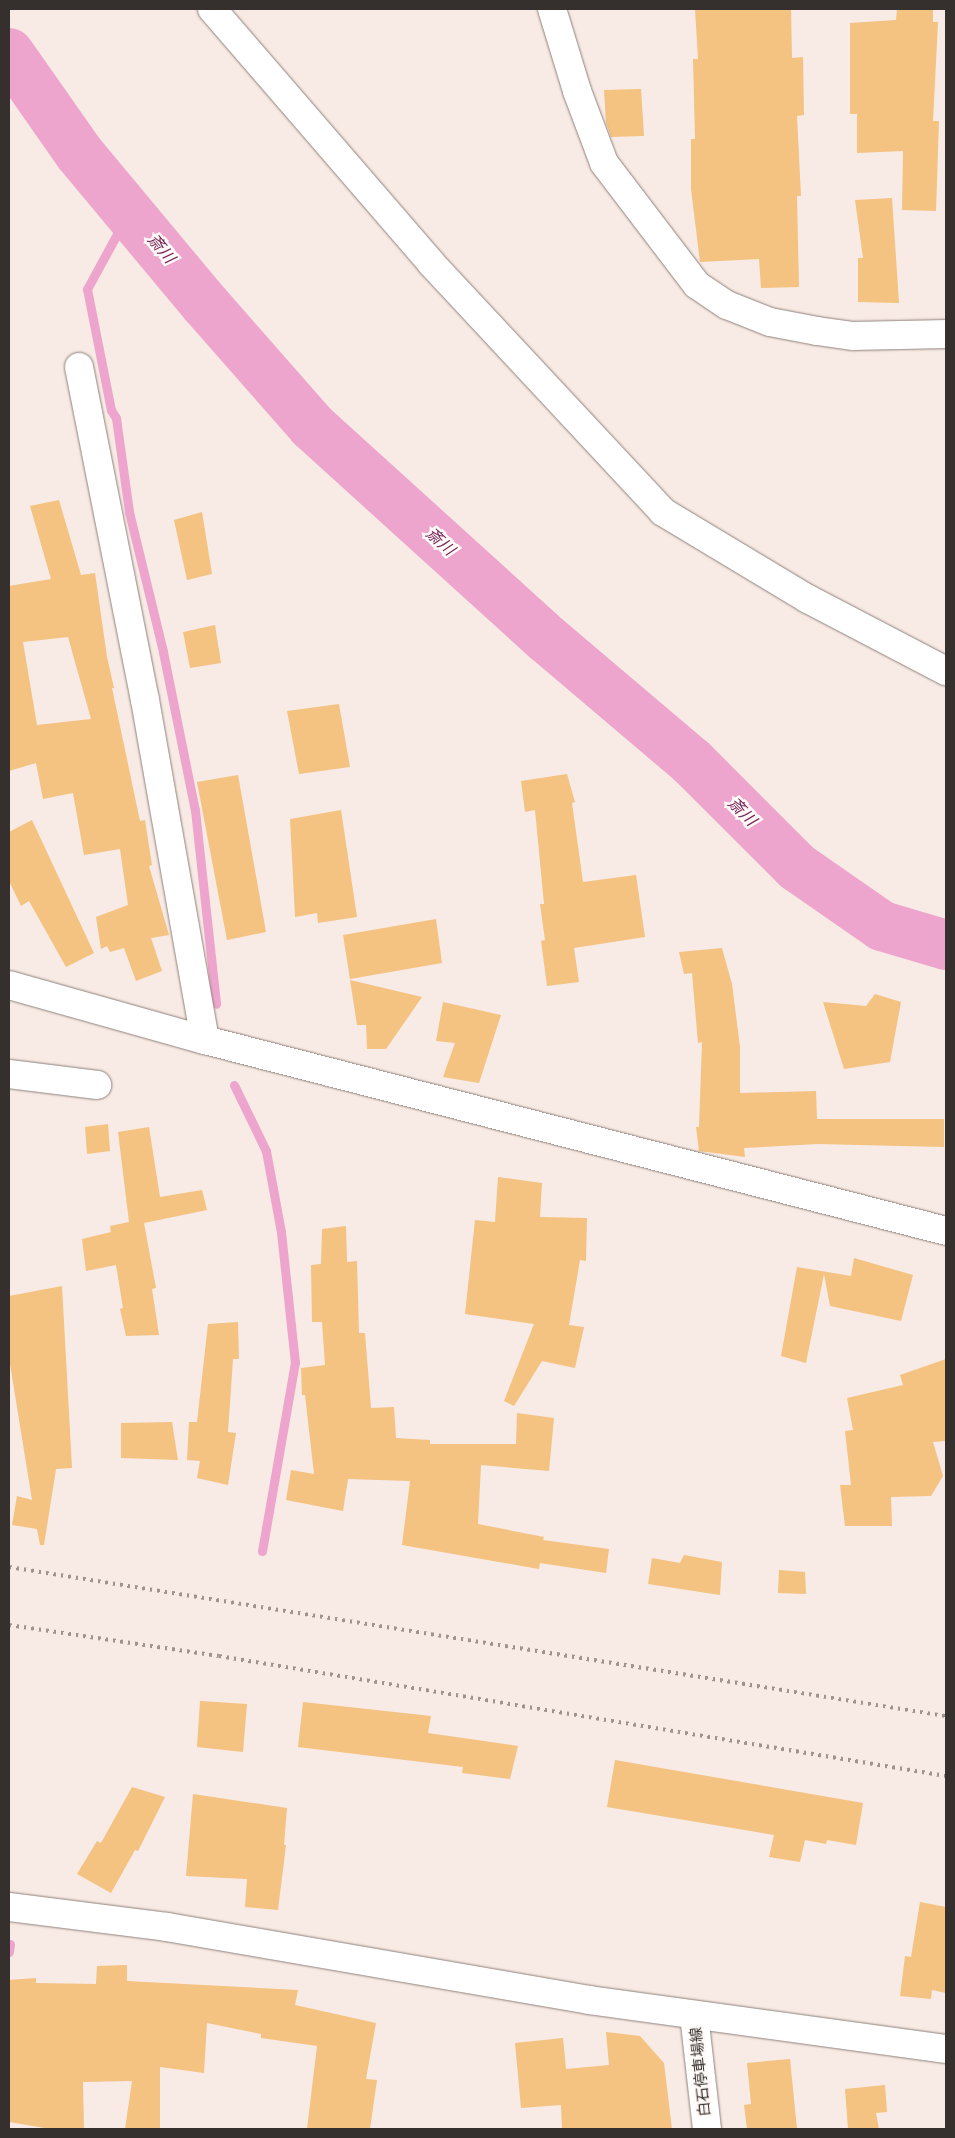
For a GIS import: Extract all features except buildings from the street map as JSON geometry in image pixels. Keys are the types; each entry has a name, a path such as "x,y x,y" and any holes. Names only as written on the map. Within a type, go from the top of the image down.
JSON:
{"street":[{"path":"212,9 431,263 663,512 808,599 946,671"},
{"path":"552,9 577,91 604,164 697,285 727,305 761,318 817,331 854,336 946,334"},
{"path":"79,368 145,700 205,1040"},
{"path":"9,985 205,1040 946,1231"},
{"path":"9,1074 97,1085"},
{"path":"9,1907 167,1927 589,2000 946,2049"},
{"name":"白石停車場線","path":"694,2015 707,2129"}],"waterway":[{"name":"斎川","path":"9,53 79,153 205,304 312,426 547,639 691,761 797,867 882,926 946,945"},
{"path":"132,217 117,234 87,289 111,410 116,418 129,512 163,652 195,810 216,1004"},
{"path":"234,1085 266,1151 281,1232 295,1362 262,1551"},
{"path":"9,1952 10,1944"}],"railway":[{"path":"9,1567 946,1716"},
{"path":"9,1625 219,1656 946,1776"}]}
